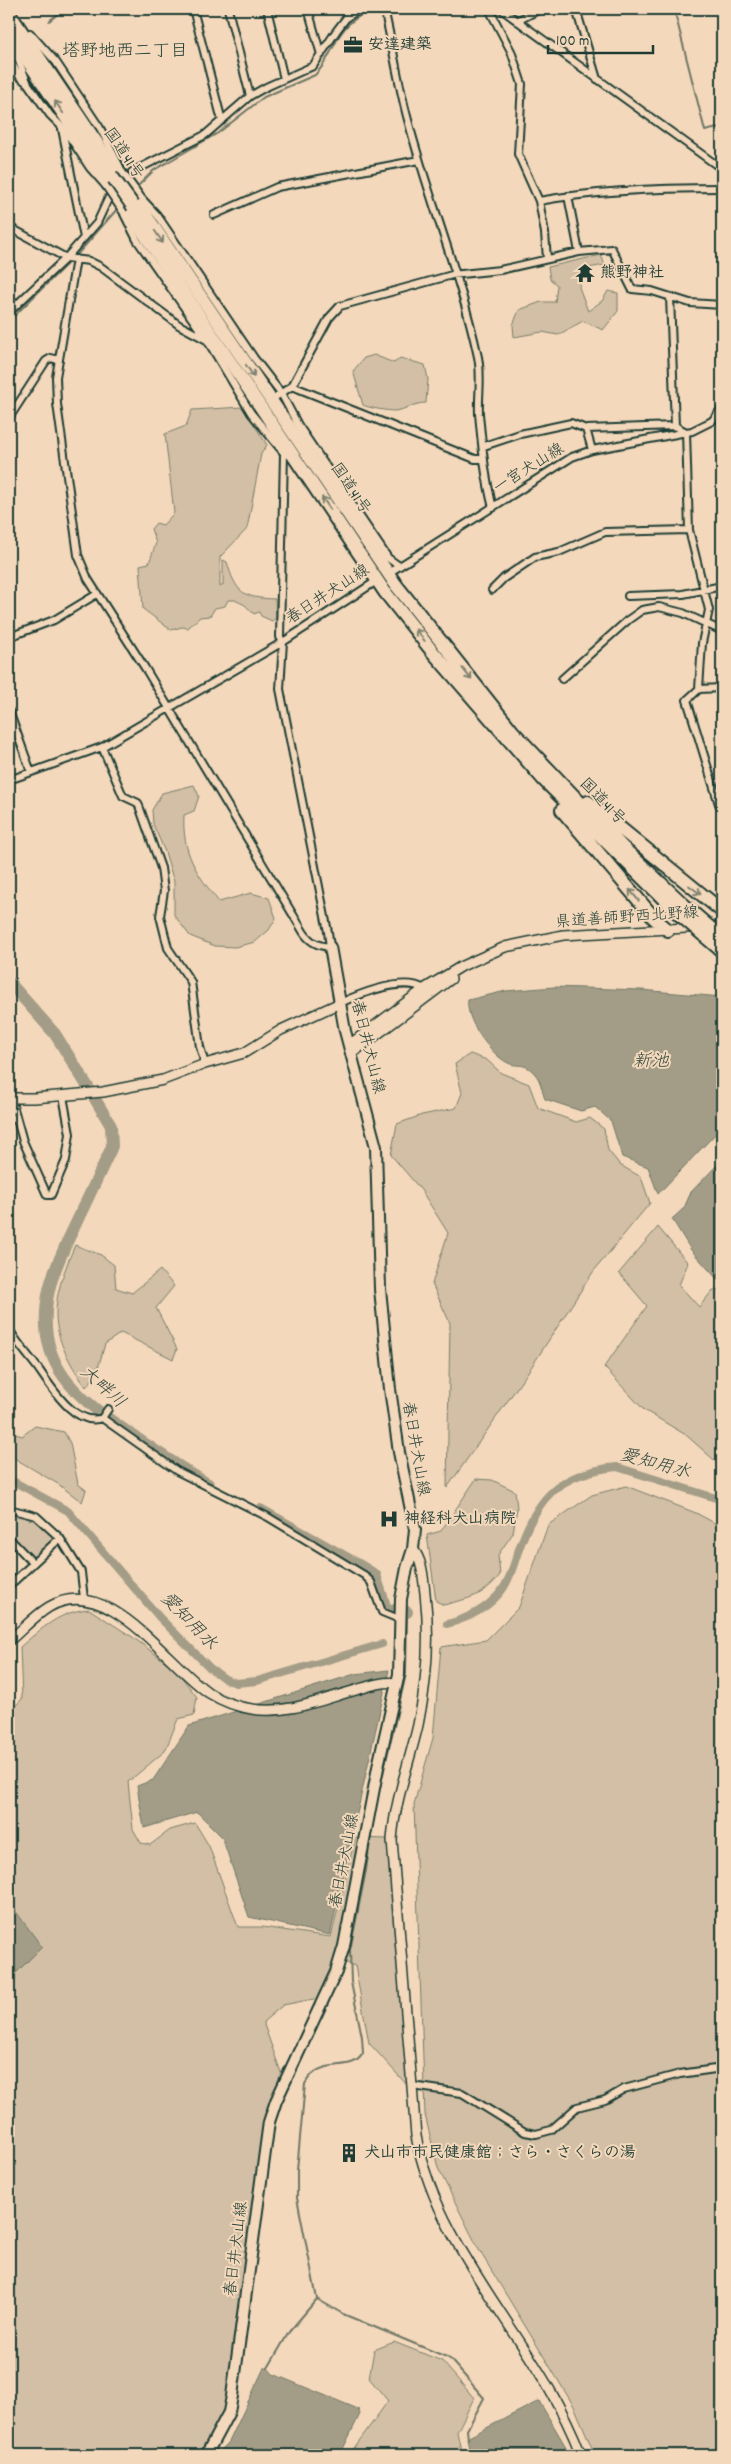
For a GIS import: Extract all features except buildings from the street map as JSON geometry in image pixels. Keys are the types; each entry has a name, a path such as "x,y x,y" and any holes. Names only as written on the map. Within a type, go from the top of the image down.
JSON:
{"highway":[{"name":"国道41号","path":"9,13 26,56"},
{"name":"国道41号","path":"9,33 432,651 544,780 682,910 722,938"},
{"name":"国道41号","path":"383,577 513,732 722,951"},
{"path":"432,651 450,680 497,736 654,918 668,930"},
{"path":"513,732 528,742 577,792 613,824 722,911"}],"main road":[{"name":"春日井犬山線","path":"206,2455 229,2412 269,2122 276,2101 341,1959 379,1762 397,1683 400,1665 399,1619 401,1599 406,1568 413,1549 414,1529 399,1452 380,1289 376,1147 350,1049 330,947"}],"street":[{"path":"13,9 33,38 56,62 100,128 120,168 142,199 158,215 254,358 281,393 302,431 388,558 399,566"},
{"path":"194,9 222,120"},
{"path":"228,9 250,96"},
{"path":"267,9 284,79"},
{"path":"308,9 321,55"},
{"path":"345,9 347,17"},
{"path":"132,172 205,135 250,96 313,66 347,17 361,9"},
{"path":"384,9 407,119 456,276 482,378 479,413 484,446 484,477 493,508"},
{"path":"489,9 511,51 522,84 518,154 539,201 545,233 547,259"},
{"path":"501,9 722,169"},
{"path":"517,21 540,9"},
{"path":"576,9 597,78"},
{"path":"9,42 26,56 28,84"},
{"path":"9,59 20,77 28,84 50,115 62,127 90,168 105,185 124,213 137,240 285,457 280,637 283,642 102,747 9,780"},
{"path":"62,127 84,238"},
{"path":"214,215 277,187 419,160"},
{"path":"539,201 568,196 682,188 722,188"},
{"path":"568,196 579,252"},
{"path":"9,312 66,258 84,238 97,223 109,197"},
{"path":"9,227 66,258 89,261 101,267 179,325 207,340"},
{"path":"274,398 292,386 329,318 340,306 405,287 456,276 500,270 579,252 612,250 632,289 652,291 690,303 722,305"},
{"path":"76,259 56,377 57,404 78,555 88,579 169,708 308,939 319,945 330,947"},
{"path":"670,297 675,426"},
{"path":"9,418 46,362 50,358 59,360"},
{"path":"292,386 475,459 484,459"},
{"name":"一宮犬山線","path":"383,577 559,464 592,450 704,427 722,408"},
{"path":"484,446 520,434 572,424 586,429 675,426 686,432 689,530 709,610 702,643 699,689"},
{"path":"586,429 592,450"},
{"path":"492,590 504,578 535,558 558,552 605,532 689,530"},
{"name":"春日井犬山線","path":"330,947 280,689 283,642 383,577"},
{"path":"628,596 683,594 722,586"},
{"path":"9,637 54,620 97,594"},
{"path":"562,680 628,620 642,610 659,608 684,613 722,631"},
{"path":"722,688 699,689 687,700 719,804 722,804"},
{"path":"9,711 31,772"},
{"path":"102,747 123,796 138,803 157,855 164,892 160,916 171,955 187,974 191,982 198,1040 205,1064"},
{"name":"県道善師野西北野線","path":"350,1049 424,989 462,966 505,947 563,935 722,926"},
{"name":"県道善師野西北野線","path":"350,1049 455,976 505,947"},
{"path":"63,1096 70,1134 66,1160 51,1195 47,1195 23,1141 10,1098 81,1095 163,1080 205,1064 244,1053 281,1030 363,994 407,984 418,985 424,989"},
{"path":"9,1119 16,1117"},
{"path":"9,1329 61,1400 89,1420 102,1418 177,1471 268,1518 364,1575 372,1582 382,1612 399,1619"},
{"path":"102,1418 108,1409"},
{"path":"9,1509 36,1516 60,1538 79,1565 84,1599"},
{"path":"9,1538 33,1563"},
{"path":"9,1586 60,1538"},
{"path":"413,1549 420,1562 426,1600 426,1667 418,1725 394,1814 392,1840 416,2136 427,2182 455,2240 567,2420 581,2455"},
{"path":"9,1641 49,1607 64,1601 84,1599 103,1604 120,1614 209,1693 231,1704 252,1709 274,1711 292,1708 378,1684 397,1683"},
{"path":"412,2086 462,2093 525,2132 536,2134 556,2127 577,2107 605,2100 624,2089 680,2074 722,2068"}],"shaded area":[{"path":"601,255 605,265 582,269 579,287 588,311 602,301 608,291 618,293 618,311 603,330 583,321 558,335 542,332 514,337 513,325 519,310 541,302 555,302 557,285 550,279 548,267"},
{"path":"374,355 394,363 400,358 425,365 428,379 426,403 395,411 363,405 353,371 364,358"},
{"path":"243,407 267,445 261,454 247,529 220,557 220,587 223,585 223,560 227,562 234,581 242,592 255,597 275,599 276,618 272,621 261,616 259,612 254,614 245,605 235,600 228,600 225,606 215,608 210,616 200,617 188,628 182,627 171,630 143,609 140,565 149,563 156,543 151,529 156,523 163,525 174,513 165,434 186,426 192,410"},
{"path":"194,785 199,796 194,811 184,815 185,841 188,852 197,872 219,902 251,893 269,898 276,918 269,930 255,942 235,947 215,946 190,936 174,915 174,882 165,852 153,824 152,810 162,793"},
{"path":"470,1054 487,1060 501,1073 529,1084 538,1108 576,1122 590,1118 604,1129 608,1150 620,1165 641,1177 650,1203 593,1272 532,1366 447,1488 450,1323 432,1284 448,1233 421,1190 391,1155 397,1124 422,1115 456,1108 462,1093 455,1064"},
{"path":"658,1227 688,1263 679,1285 699,1307 713,1290 722,1289 722,1467 686,1435 644,1410 604,1367 647,1306 619,1273"},
{"path":"75,1245 101,1255 114,1265 116,1288 132,1293 160,1270 174,1286 156,1308 177,1349 173,1359 121,1333 105,1344 96,1375 86,1387 64,1350 56,1318 60,1285"},
{"path":"35,1426 64,1432 70,1443 78,1484 86,1490 82,1502 58,1484 9,1455 9,1432 22,1436"},
{"path":"476,1479 492,1480 515,1491 517,1508 513,1533 498,1555 500,1575 493,1583 475,1596 444,1605 436,1601 427,1535 441,1531"},
{"path":"626,1486 696,1513 722,1527 722,2455 595,2455 575,2408 479,2250 438,2168 425,2115 414,1804 433,1738 441,1647 486,1640 519,1607 548,1525 592,1495"},
{"path":"9,1511 35,1518 55,1537 33,1558 9,1532"},
{"path":"89,1609 134,1638 176,1670 197,1697 194,1715 178,1719 165,1751 128,1782 133,1829 141,1843 150,1845 170,1830 195,1823 209,1846 238,1927 262,1927 331,1937 355,1838 388,1839 407,2085 369,2043 355,1966 336,1959 319,1998 283,2005 263,2022 283,2078 252,2227 224,2417 202,2455 9,2455 9,1712 22,1699 20,1647 60,1617 79,1610"},
{"path":"394,2342 442,2361 474,2398 457,2432 462,2455 349,2455 388,2401 369,2378 374,2350"}],"water":[{"name":"新池","path":"554,987 641,990 722,997 722,1127 658,1194 648,1167 622,1157 611,1121 595,1107 581,1111 545,1099 535,1074 524,1066 508,1063 501,1059 480,1036 470,1017 468,1000 506,991"},
{"path":"722,1160 722,1278 719,1281 691,1250 672,1219 684,1208 691,1192"},
{"path":"389,1670 330,1935 249,1917 222,1837 197,1812 144,1828 137,1786 153,1780 189,1726 355,1674"},
{"path":"14,1909 42,1947 9,1980 9,1917"},
{"path":"264,2368 268,2368 273,2374 358,2409 360,2414 340,2455 224,2455 219,2452 229,2442"},
{"path":"539,2401 566,2447 568,2455 470,2455 467,2438"}],"waterway":[{"path":"49,21 64,9"},
{"path":"136,188 154,170 218,133 264,97 315,75 345,28 353,20 371,9"},
{"path":"674,9 705,131 722,127"},
{"path":"75,257 118,208"},
{"path":"9,321 71,260"},
{"name":"大畔川","path":"9,982 55,1034 111,1126 112,1146 60,1258 49,1290 46,1316 47,1339 53,1359 77,1392 93,1407 151,1448 208,1484"},
{"name":"愛知用水","path":"447,1624 475,1613 499,1594 508,1580 525,1533 541,1503 564,1483 579,1475 617,1467 722,1500"},
{"name":"愛知用水","path":"9,1479 68,1511 160,1618 210,1668 225,1679 236,1683 257,1681 382,1644"},
{"name":"大畔川","path":"260,1510 375,1575 386,1609 407,1612"},
{"path":"378,1796 406,1674 407,1612"},
{"path":"374,1813 366,1870 350,1950 351,1982 362,2037 363,2053 352,2063 319,2070 305,2084 297,2170 297,2198 317,2299 343,2314 449,2358 484,2398 467,2430 468,2439"},
{"path":"268,2368 289,2332 317,2299"}],"place":[{"name":"安達建築","path":"353,45"},
{"name":"熊野神社","path":"585,273"},
{"name":"神経科犬山病院","path":"389,1519"},
{"name":"犬山市市民健康館；さら・さくらの湯","path":"349,2153"}],"district":[{"name":"塔野地西二丁目","path":"125,52"}]}
